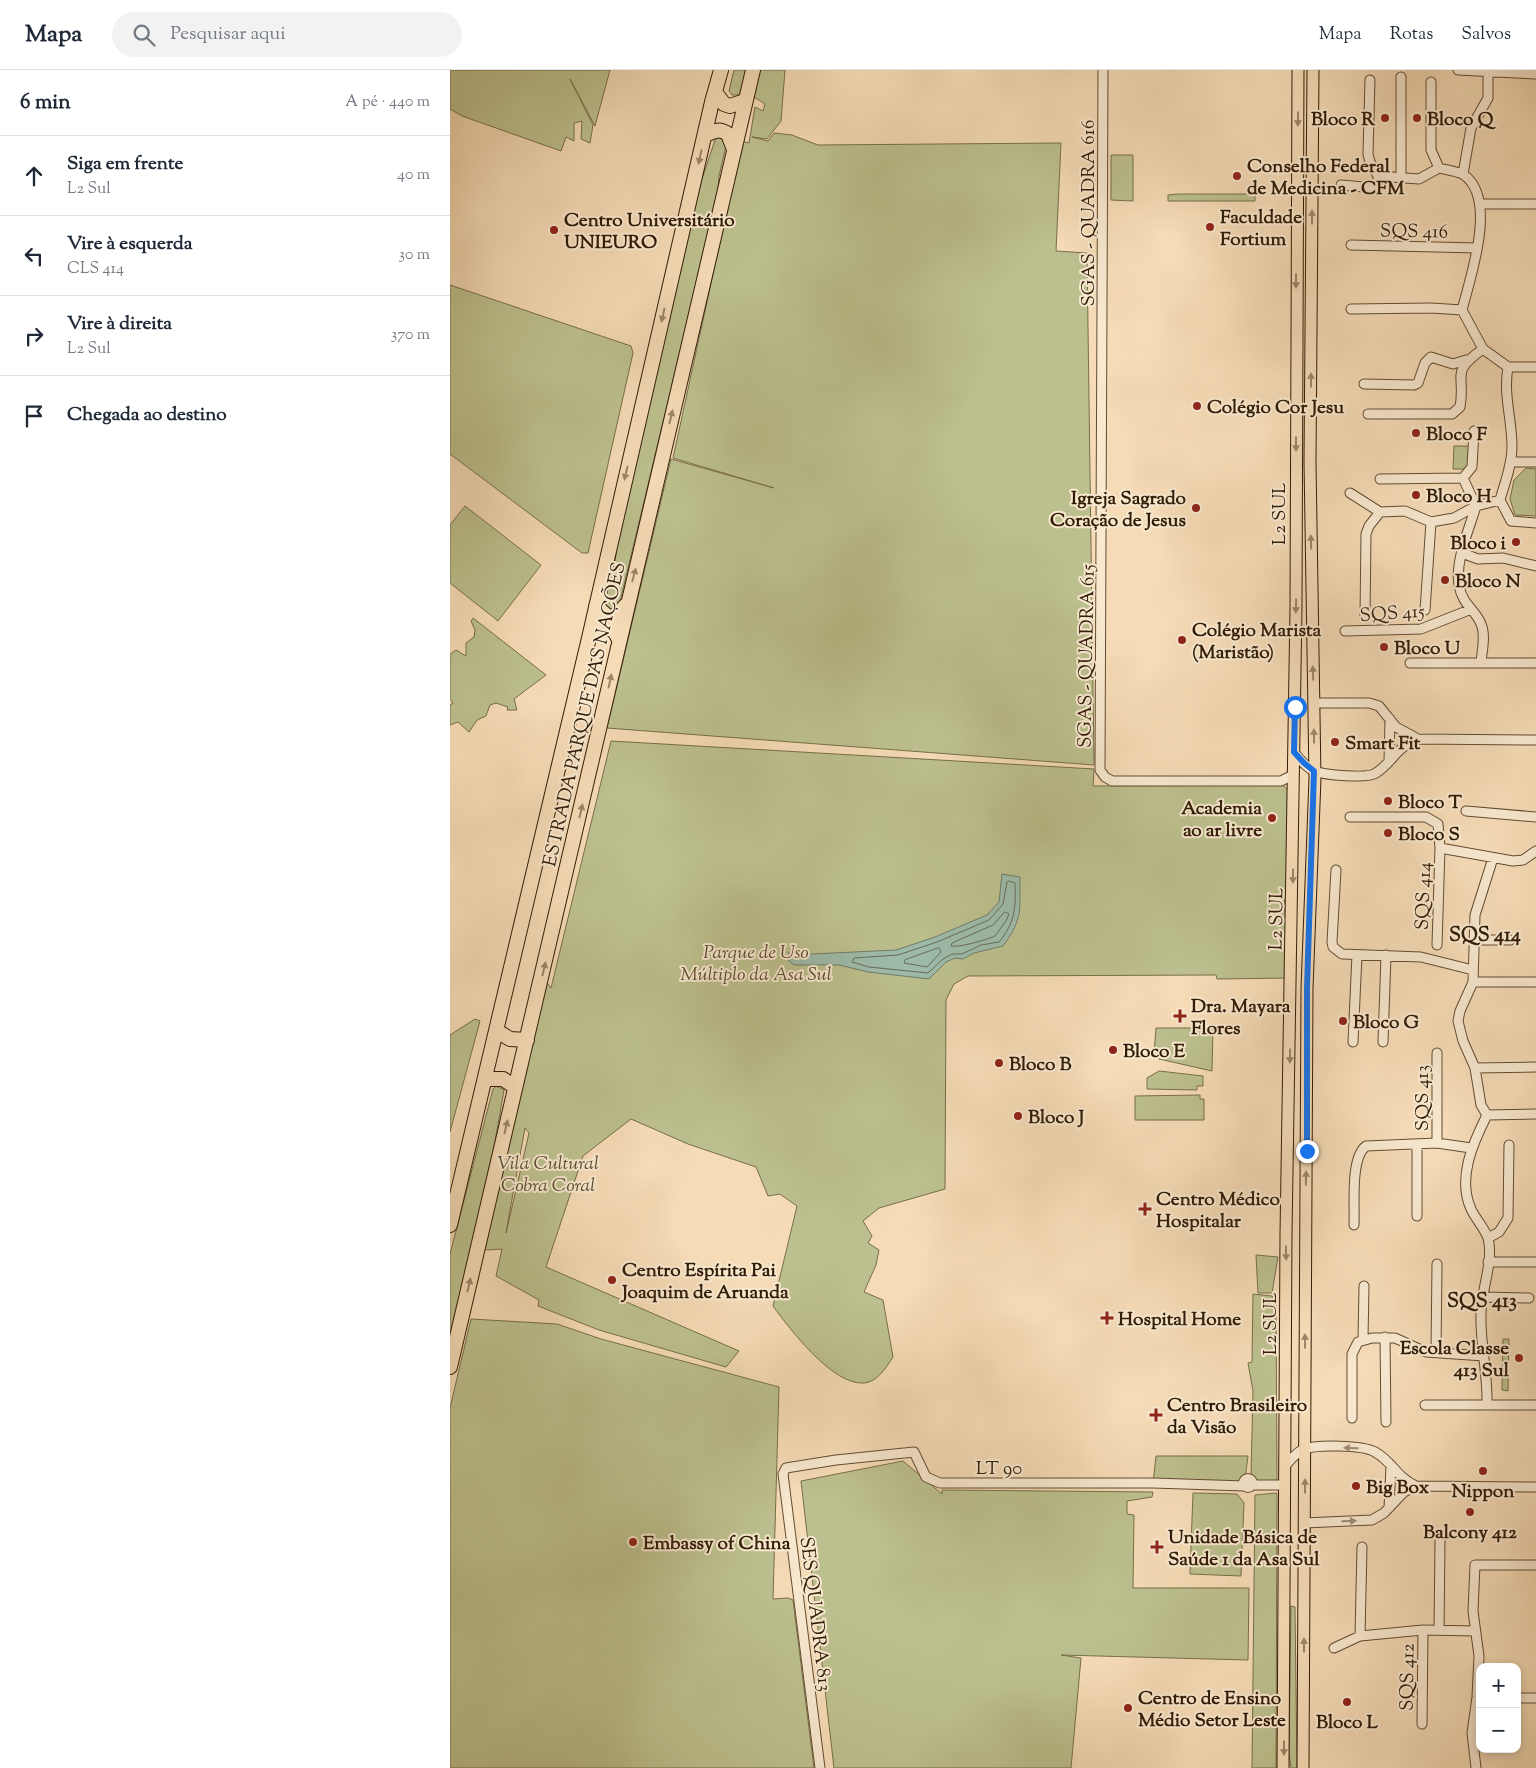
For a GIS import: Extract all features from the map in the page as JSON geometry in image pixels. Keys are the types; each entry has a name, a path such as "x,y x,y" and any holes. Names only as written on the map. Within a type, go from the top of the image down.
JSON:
{"highway":[{"name":"ESTRADA PARQUE DAS NAÇÕES","path":"450,1225 486,1079 721,70"},
{"name":"ESTRADA PARQUE DAS NAÇÕES","path":"450,1367 626,605 650,515 733,147 753,70"},
{"path":"715,92 724,104 730,106 745,101"},
{"path":"705,135 717,130 723,131 728,134 733,147"},
{"path":"596,606 606,615 614,618 626,605"},
{"path":"589,638 598,628 603,627 612,630 619,640"},
{"path":"497,1031 510,1039 527,1040"},
{"path":"486,1079 503,1079 516,1087"}],"main road":[{"name":"L2 SUL","path":"1283,1768 1286,1576 1286,1234 1294,827 1298,70"},
{"name":"L2 SUL","path":"1303,1768 1307,988 1314,771 1312,644 1313,70"},
{"path":"1296,246 1303,249 1312,245"},
{"path":"1295,642 1304,640 1312,644"},
{"path":"1294,827 1307,831 1313,828"},
{"path":"1286,1368 1295,1372 1305,1368"},
{"path":"1286,1388 1295,1385 1305,1389"},
{"path":"1286,1576 1296,1581 1304,1576"},
{"path":"1285,1599 1294,1594 1304,1597"}],"street":[{"name":"SGAS - QUADRA 616","path":"1102,357 1103,70"},
{"path":"1458,70 1536,74"},
{"path":"1463,174 1471,128 1488,98 1488,73"},
{"path":"1401,178 1402,78"},
{"path":"1341,185 1376,188 1378,186 1378,176 1368,154 1370,80"},
{"path":"1431,82 1431,150 1439,168"},
{"path":"1378,176 1420,178 1439,168 1463,174 1473,185 1480,204 1482,225 1462,310 1483,349 1508,367 1536,367"},
{"path":"1480,204 1536,204"},
{"name":"SQS 416","path":"1351,245 1477,248"},
{"path":"1351,310 1431,308 1462,310"},
{"path":"1364,384 1414,385 1418,383 1425,363 1431,357 1453,364 1469,359 1483,349"},
{"name":"SGAS - QUADRA 615","path":"1102,357 1100,770 1105,778 1112,781 1281,781 1294,775"},
{"path":"1368,414 1452,414 1460,407 1460,372 1469,359"},
{"path":"1508,367 1505,384 1512,446 1511,462 1500,500 1512,521 1536,523"},
{"path":"1463,478 1472,467 1474,431"},
{"path":"1511,462 1536,462"},
{"path":"1380,479 1463,478"},
{"path":"1463,478 1476,506 1458,570 1459,585 1469,610 1481,622 1481,662"},
{"path":"1350,493 1380,512 1405,511 1431,522 1454,518 1476,506 1500,500"},
{"name":"SQS 415","path":"1364,617 1366,534 1369,526 1380,512"},
{"name":"SQS 415","path":"1425,610 1431,522"},
{"path":"1462,553 1478,559 1503,558 1536,566"},
{"name":"SQS 415","path":"1345,631 1420,629 1469,610"},
{"path":"1410,663 1536,662"},
{"path":"1314,703 1369,703 1379,706 1404,733 1418,739"},
{"path":"1389,762 1390,719"},
{"path":"1294,752 1314,771 1367,776 1378,771 1389,762 1405,744 1418,739 1536,740"},
{"path":"1281,781 1294,790"},
{"path":"1466,811 1536,817"},
{"name":"SQS 414","path":"1350,817 1429,818 1438,824 1440,848 1437,945"},
{"name":"SQS 414","path":"1440,848 1483,854 1493,858 1523,860 1536,851"},
{"path":"1487,1405 1487,1371 1481,1313 1488,1262 1488,1238 1466,1197 1471,1148 1486,1115 1480,1100 1476,1068 1463,1041 1458,1021 1460,1011 1473,982 1475,915 1493,858"},
{"name":"SQS 414","path":"1336,870 1333,947 1342,954 1386,954 1421,957 1473,970"},
{"path":"1475,940 1510,940"},
{"path":"1353,1042 1357,954"},
{"path":"1383,1042 1386,954"},
{"path":"1473,982 1536,982"},
{"name":"SQS 413","path":"1437,1053 1437,1143"},
{"path":"1476,1068 1536,1067"},
{"path":"1486,1115 1536,1114"},
{"name":"SQS 413","path":"1354,1226 1356,1164 1361,1150 1369,1145 1437,1143 1471,1148"},
{"path":"1417,1144 1417,1216"},
{"path":"1488,1238 1499,1232 1508,1218 1509,1145"},
{"path":"1488,1262 1536,1262"},
{"path":"1436,1352 1437,1264"},
{"path":"1363,1339 1364,1286"},
{"path":"1483,1297 1529,1298"},
{"path":"1352,1418 1352,1354 1358,1342 1363,1339 1385,1337 1404,1340 1426,1352 1484,1356"},
{"path":"1385,1337 1386,1422"},
{"path":"1425,1405 1536,1405"},
{"path":"1285,1466 1305,1449 1317,1447 1368,1448 1391,1466 1401,1478 1416,1486"},
{"name":"LT 90","path":"789,1466 914,1452 926,1477 940,1483 1285,1485"},
{"name":"SES QUADRA 813","path":"789,1466 783,1474 820,1768"},
{"path":"1389,1508 1391,1466"},
{"path":"1304,1523 1372,1520 1389,1508 1404,1492 1416,1486 1536,1487"},
{"name":"SQS 412","path":"1439,1630 1440,1541"},
{"path":"1360,1636 1362,1547"},
{"path":"1479,1663 1473,1603 1475,1565 1536,1564"},
{"name":"SQS 412","path":"1422,1630 1422,1724"},
{"name":"SQS 412","path":"1334,1648 1360,1636 1422,1630 1475,1631"},
{"path":"1521,1698 1536,1698"},
{"path":"1476,1708 1472,1733 1476,1768"}],"green space":[{"path":"450,70 610,70 595,126 570,79 593,125 590,143 581,139 582,121 574,123 574,141 566,137 561,151 462,116 450,109"},
{"path":"734,70 748,70 741,95 732,95 729,91"},
{"path":"758,70 785,70 781,121 767,139 752,137 768,141 774,133 792,135 818,145 1061,143 1056,251 1087,253 1094,765 607,728 671,459 774,488 673,458 742,141 749,143 755,107 763,111 765,104 751,95"},
{"path":"720,135 727,142 719,176 718,192 619,606 610,611 604,603 615,561 621,520 700,185 716,137"},
{"path":"1111,155 1133,155 1133,201 1111,200"},
{"path":"1255,194 1255,201 1168,201 1168,195"},
{"path":"450,285 631,346 633,353 588,553 582,553 450,454"},
{"path":"1454,446 1469,446 1469,469 1453,469"},
{"path":"1526,468 1536,469 1536,516 1515,515 1510,499 1514,480"},
{"path":"465,506 541,565 498,621 450,583 450,525"},
{"path":"473,618 546,675 514,699 517,710 507,710 508,707 496,703 490,705 486,716 477,720 469,732 458,722 450,725 450,705 453,703 450,699 450,654 456,650 466,656 466,643 474,637 475,630 471,621"},
{"name":"Parque de Uso Múltiplo da Asa Sul","path":"611,741 1094,769 1093,786 1283,785 1290,793 1289,875 1284,905 1288,935 1288,978 1217,979 1216,975 968,976 954,984 946,1000 945,1189 879,1208 863,1221 872,1236 868,1243 879,1250 876,1265 864,1292 883,1300 893,1357 880,1375 869,1382 856,1383 829,1368 790,1329 773,1306 797,1206 780,1194 768,1196 756,1167 688,1144 631,1119 583,1156 546,1267 739,1351 726,1367 599,1330 538,1306 539,1300 496,1276 502,1249 487,1250 483,1248 500,1169 547,983 551,988","holes":["525,1128 529,1133 506,1233"]},
{"path":"475,1019 480,1021 450,1132 450,1035"},
{"path":"1156,1028 1213,1028 1212,1071 1159,1059 1154,1054"},
{"path":"1159,1071 1203,1076 1203,1086 1197,1086 1197,1090 1147,1089 1147,1078"},
{"path":"496,1086 504,1090 488,1182 450,1344 450,1254 493,1089"},
{"path":"1200,1095 1200,1099 1204,1099 1204,1120 1135,1120 1135,1096"},
{"path":"1256,1255 1278,1257 1272,1293 1258,1293"},
{"path":"1253,1294 1272,1296 1276,1301 1277,1483 1253,1481 1251,1474 1253,1391 1248,1363 1252,1362"},
{"path":"471,1319 557,1324 601,1339 779,1387 773,1599 788,1598 793,1600 814,1768 450,1768 450,1408"},
{"path":"1503,1339 1509,1339 1508,1391 1502,1390"},
{"path":"1156,1456 1248,1456 1245,1479 1229,1484 1153,1483"},
{"path":"903,1461 942,1494 942,1490 1153,1492 1152,1497 1127,1501 1127,1514 1134,1515 1133,1588 1249,1588 1248,1660 1061,1655 1081,1658 1071,1768 834,1768 801,1481"},
{"path":"1193,1493 1237,1494 1244,1503 1241,1576 1190,1574"},
{"path":"1277,1493 1276,1768 1252,1768 1255,1495"},
{"path":"1291,1606 1295,1607 1297,1768 1291,1768 1289,1752"}],"water":[{"path":"1002,874 1020,877 1019,913 1010,936 1003,946 974,953 963,959 955,958 946,962 929,979 868,972 839,965 794,965 788,960 789,952 812,954 896,950 935,937 987,915 999,902"}],"place":[{"name":"Bloco R","path":"1385,118"},
{"name":"Bloco Q","path":"1417,118"},
{"name":"Conselho Federal de Medicina - CFM","path":"1237,176"},
{"name":"Faculdade Fortium","path":"1210,227"},
{"name":"Centro Universitário UNIEURO","path":"554,230"},
{"name":"Colégio Cor Jesu","path":"1197,406"},
{"name":"Bloco F","path":"1416,433"},
{"name":"Bloco H","path":"1416,495"},
{"name":"Igreja Sagrado Coração de Jesus","path":"1196,508"},
{"name":"Bloco i","path":"1516,542"},
{"name":"Bloco N","path":"1445,580"},
{"name":"Colégio Marista (Maristão)","path":"1182,640"},
{"name":"Bloco U","path":"1384,647"},
{"name":"Smart Fit","path":"1335,742"},
{"name":"Bloco T","path":"1388,801"},
{"name":"Academia ao ar livre","path":"1272,818"},
{"name":"Bloco S","path":"1388,833"},
{"name":"Dra. Mayara Flores","path":"1180,1016"},
{"name":"Bloco G","path":"1343,1021"},
{"name":"Bloco E","path":"1113,1050"},
{"name":"Bloco B","path":"999,1063"},
{"name":"Bloco J","path":"1018,1116"},
{"name":"Centro Médico Hospitalar","path":"1145,1209"},
{"name":"Centro Espírita Pai Joaquim de Aruanda","path":"612,1280"},
{"name":"Hospital Home","path":"1107,1318"},
{"name":"Escola Classe 413 Sul","path":"1519,1358"},
{"name":"Centro Brasileiro da Visão","path":"1156,1415"},
{"name":"Nippon","path":"1483,1471"},
{"name":"Big Box","path":"1356,1486"},
{"name":"Balcony 412","path":"1470,1512"},
{"name":"Embassy of China","path":"633,1542"},
{"name":"Unidade Básica de Saúde 1 da Asa Sul","path":"1157,1547"},
{"name":"Bloco L","path":"1347,1702"},
{"name":"Centro de Ensino Médio Setor Leste","path":"1128,1708"}],"district":[{"name":"SQS 414","path":"1485,934"},
{"name":"SQS 413","path":"1482,1300"}],"route":[{"path":"1295,707 1294,752 1314,771 1307,988 1307,1151"}],"park label":[{"name":"Vila Cultural Cobra Coral","path":"548,1173"}]}
